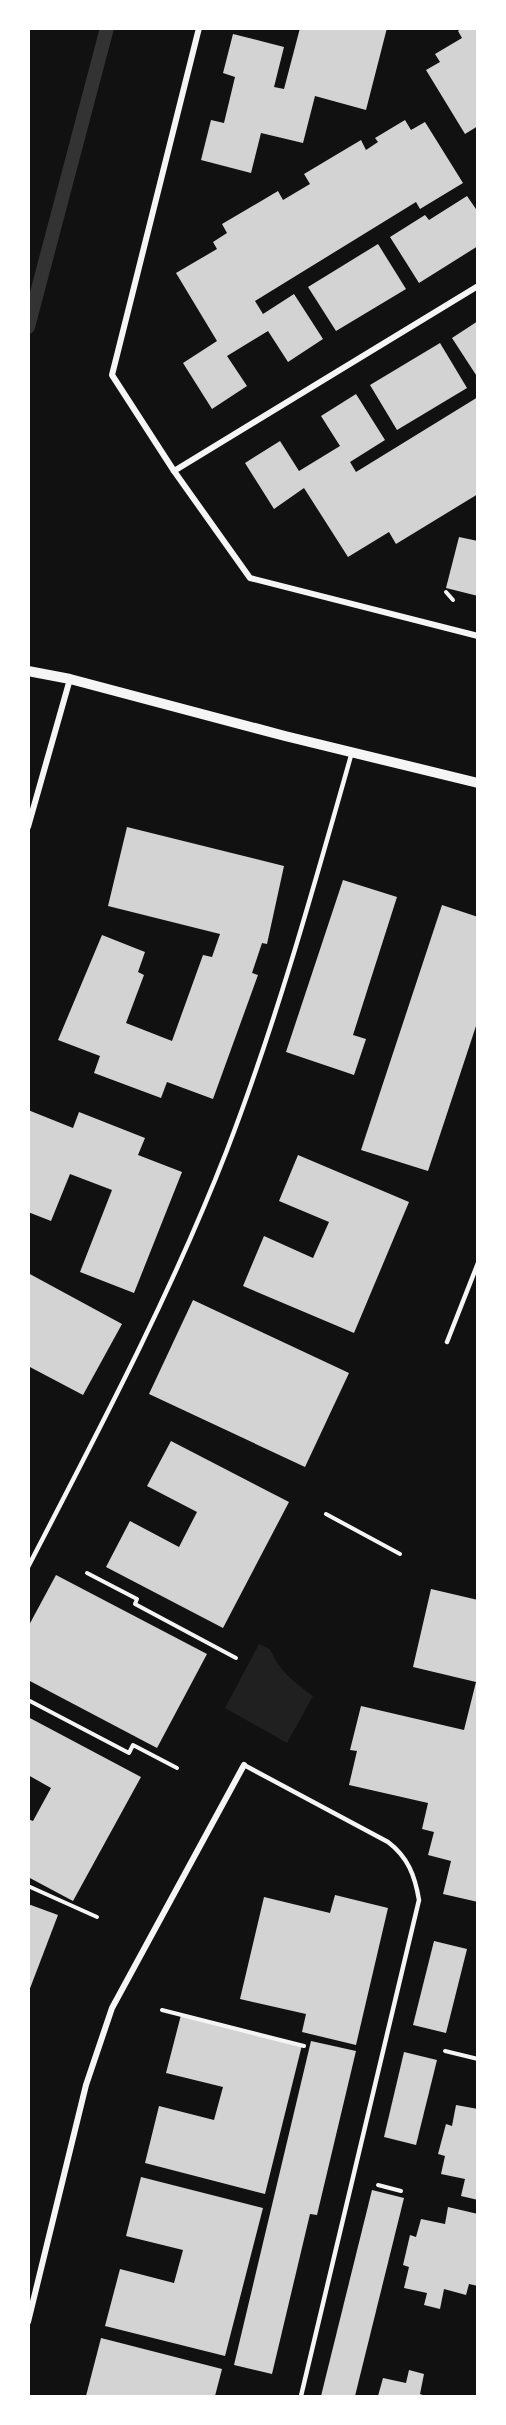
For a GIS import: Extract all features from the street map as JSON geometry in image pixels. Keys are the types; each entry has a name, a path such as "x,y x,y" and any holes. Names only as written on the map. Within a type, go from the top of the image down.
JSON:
{"street":[{"path":"199,28 112,375 174,471 250,578 477,636"},
{"path":"174,471 477,286"},
{"path":"28,671 70,679 477,783"},
{"path":"28,826 70,679"},
{"path":"28,2322 86,2085 112,2008 244,1765"}],"lane":[{"path":"28,1567 168,1290 226,1152 299,942 352,752"},
{"path":"447,1342 477,1263"},
{"path":"244,1765 393,1846 409,1865 416,1881 420,1900 301,2397"}],"path":[{"path":"326,1514 400,1554"},
{"path":"87,1573 137,1599 135,1604 236,1658"},
{"path":"28,1700 129,1753 133,1744 177,1768"},
{"path":"28,1886 97,1917"},
{"path":"162,2010 304,2046"},
{"path":"445,2050 477,2059"},
{"path":"372,2183 401,2191"}],"shaded area":[{"path":"259,1644 270,1649 293,1681 313,1696 287,1743 225,1708"}],"building":[{"path":"300,28 387,28 366,110 315,96 303,143 261,133 251,173 201,160 211,120 224,123 235,77 223,73 233,34 284,47 274,87 284,89"},
{"path":"462,28 478,28 478,126 465,134 426,70 440,62 435,54 462,38 458,31"},
{"path":"405,120 411,130 425,122 463,183 420,209 416,202 255,301 263,314 294,294 323,339 288,362 268,331 227,356 247,386 212,409 183,363 217,341 176,273 217,249 213,242 227,233 222,224 278,191 283,200 310,184 304,174 361,140 366,150 378,142 375,138"},
{"path":"467,196 478,212 478,246 419,283 390,237 425,215 429,220"},
{"path":"378,244 406,289 336,331 308,287"},
{"path":"478,321 478,378 452,338"},
{"path":"440,343 467,388 397,430 370,385"},
{"path":"356,394 385,440 350,462 356,472 478,397 478,494 396,544 389,532 348,557 304,488 274,509 245,463 280,441 299,471 340,446 321,416"},
{"path":"459,537 478,541 478,596 446,588"},
{"path":"127,827 284,866 267,944 262,943 252,973 258,975 213,1099 167,1082 161,1098 94,1073 100,1056 58,1040 102,935 145,952 138,972 144,975 126,1023 172,1041 203,955 212,957 220,934 108,906"},
{"path":"343,880 397,897 353,1035 366,1039 354,1075 286,1052"},
{"path":"442,905 478,917 478,1020 428,1171 361,1150"},
{"path":"28,1110 73,1128 79,1112 145,1138 138,1155 182,1172 134,1293 80,1272 112,1190 70,1174 51,1221 28,1212"},
{"path":"298,1155 409,1202 354,1333 243,1286 264,1236 313,1258 329,1222 279,1201"},
{"path":"28,1273 122,1324 83,1395 28,1366"},
{"path":"193,1300 349,1373 305,1467 149,1394"},
{"path":"171,1441 289,1502 223,1628 106,1567 130,1521 179,1547 197,1512 147,1486"},
{"path":"56,1575 207,1654 157,1748 28,1680 28,1627"},
{"path":"431,1589 478,1600 478,1902 443,1894 451,1861 428,1855 434,1832 422,1829 428,1803 349,1785 357,1751 350,1750 361,1706 464,1730 476,1682 413,1667"},
{"path":"28,1717 141,1777 73,1901 28,1877 28,1819 33,1821 51,1788 28,1775"},
{"path":"335,1895 388,1908 356,2045 302,2032 306,2014 240,1999 264,1897 330,1913"},
{"path":"28,1904 58,1915 29,1991 28,1991"},
{"path":"434,1941 467,1949 446,2033 413,2025"},
{"path":"181,2015 302,2045 265,2194 145,2163 159,2106 214,2120 223,2087 166,2073"},
{"path":"311,2041 356,2051 317,2215 310,2214 272,2374 234,2365"},
{"path":"404,2052 437,2060 416,2145 384,2137"},
{"path":"456,2105 478,2109 478,2200 461,2196 465,2179 441,2174 445,2156 438,2154 446,2124 452,2126"},
{"path":"141,2177 263,2208 225,2356 105,2326 120,2269 174,2283 183,2250 126,2236"},
{"path":"372,2190 404,2198 355,2396 321,2396"},
{"path":"448,2207 478,2214 478,2286 469,2284 466,2295 444,2289 440,2309 424,2305 427,2293 404,2288 409,2267 403,2265 410,2235 416,2237 421,2219 445,2224"},
{"path":"101,2338 222,2369 215,2396 86,2396"},
{"path":"409,2370 424,2374 420,2394 425,2396 378,2396 383,2378 406,2383"}],"waterway":[{"path":"28,327 107,28"}]}
